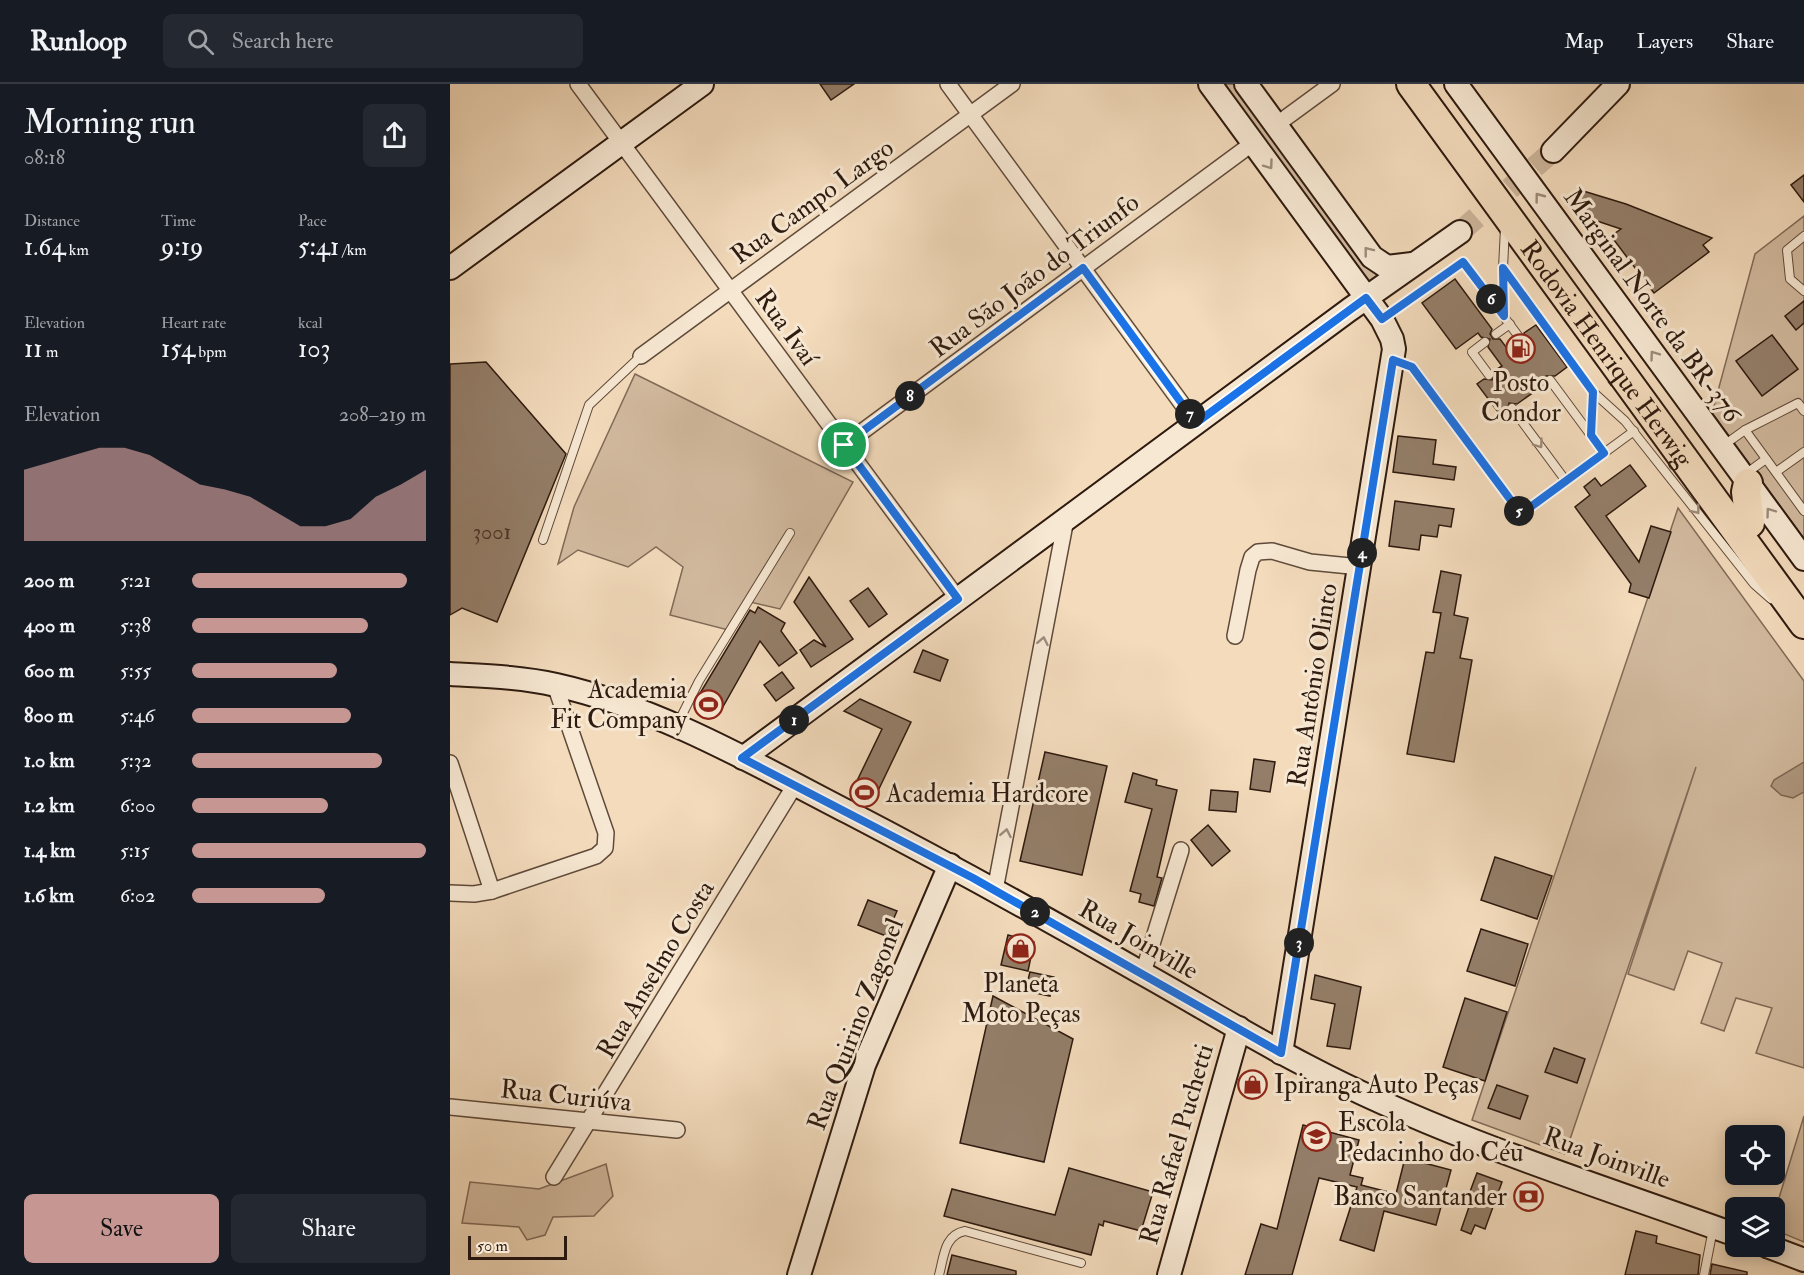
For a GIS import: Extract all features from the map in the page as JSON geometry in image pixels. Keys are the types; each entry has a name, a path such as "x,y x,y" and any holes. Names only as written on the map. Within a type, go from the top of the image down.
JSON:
{"highway":[{"name":"Rodovia Henrique Herwig","path":"1411,84 1804,626"},
{"name":"Rodovia Henrique Herwig","path":"1431,84 1804,596"},
{"path":"1746,479 1750,523"}],"main road":[{"path":"450,268 702,84"},
{"name":"Rua Antônio Olinto","path":"1210,84 1382,319 1392,339 1393,360 1281,1053"},
{"path":"1246,84 1372,257 1387,267 1397,268 1419,261"},
{"name":"Marginal Norte da BR-376","path":"1456,84 1804,559"},
{"path":"1553,151 1618,84"},
{"path":"742,758 1366,298 1460,232"},
{"name":"Rua Joinville","path":"450,674 502,677 555,685 609,700 676,727 742,758 950,865 1281,1053 1405,1112 1725,1231"},
{"name":"Rua Quirino Zagonel","path":"799,1275 864,1065 950,865"},
{"name":"Rua Rafael Puchetti","path":"1169,1275 1239,1028"},
{"path":"1785,1253 1804,1260"}],"street":[{"name":"Rua Ivaí","path":"578,84 958,599"},
{"path":"948,84 1196,423"},
{"name":"Rua Campo Largo","path":"641,356 1012,84"},
{"path":"1276,125 1332,84"},
{"name":"Rua São João do Triunfo","path":"844,445 1253,143"},
{"path":"996,890 1066,519"},
{"path":"1235,636 1248,570 1252,558 1258,552 1272,550 1310,562 1360,567"},
{"path":"450,893 474,894 492,891 602,853 608,840 555,685"},
{"path":"450,763 492,891"},
{"name":"Rua Anselmo Costa","path":"554,1177 795,785"},
{"path":"1143,973 1181,850"},
{"name":"Rua Curiúva","path":"450,1107 677,1130"}],"lane":[{"path":"1504,316 1503,268 1506,214"},
{"path":"1804,236 1787,250 1790,279 1804,291"},
{"path":"1382,319 1463,262 1519,337"},
{"path":"1503,268 1593,392 1634,431 1754,584 1804,626"},
{"path":"1496,334 1510,324"},
{"path":"1485,342 1472,352 1489,375"},
{"path":"543,540 589,405 641,356"},
{"path":"1393,360 1412,367 1521,514 1634,431"},
{"path":"1550,380 1604,453"},
{"path":"1591,435 1593,392"},
{"path":"1722,447 1753,424 1798,403 1804,411"},
{"path":"1512,408 1566,481"},
{"path":"1745,430 1804,511"},
{"path":"1776,472 1804,452"},
{"path":"1746,479 1766,459"},
{"path":"676,727 699,681 790,533"},
{"path":"1704,1275 1714,1227"},
{"path":"939,1275 949,1240 956,1233 965,1231 1081,1263"}],"shaded area":[{"path":"1217,84 1236,84 1391,276 1372,283 1367,282"},
{"path":"1804,216 1804,539 1712,413 1755,254"},
{"path":"635,374 853,482 780,609 746,601 728,630 670,615 683,567 656,547 628,567 578,550 558,564 574,507"},
{"path":"1678,508 1804,681 1804,1068 1756,1053 1772,1008 1736,998 1724,1031 1701,1023 1722,963 1688,951 1674,990 1628,974 1696,767 1565,1154 1472,1120"},
{"path":"1804,762 1804,792 1793,798 1781,795 1771,786 1774,780"},
{"path":"1804,1116 1804,1242 1785,1234 1785,1197 1779,1197 1783,1185 1785,1185"},
{"path":"606,1164 613,1196 594,1216 553,1217 545,1235 527,1240 519,1227 462,1223 470,1182 539,1189"}],"building":[{"path":"820,84 854,84 831,100"},
{"path":"1804,175 1804,202 1791,185"},
{"path":"1580,190 1626,204 1712,238 1703,245 1709,252 1654,293 1611,236 1621,229 1573,213"},
{"name":"Posto Condor","path":"1455,279 1492,329 1490,334 1493,339 1500,339 1506,347 1514,341 1520,343 1525,339 1524,333 1536,325 1567,367 1555,376 1546,376 1545,384 1517,404 1509,403 1507,412 1501,416 1477,384 1484,379 1492,380 1494,371 1502,366 1488,347 1490,339 1481,337 1478,333 1456,349 1422,303"},
{"path":"1804,301 1804,323 1796,330 1785,316"},
{"path":"1772,335 1798,369 1762,396 1736,361"},
{"path":"486,362 566,454 497,622 462,608 450,615 450,364"},
{"path":"1398,436 1436,440 1433,464 1456,467 1454,480 1393,472"},
{"path":"1630,465 1646,486 1606,516 1639,562 1651,526 1671,532 1649,598 1629,592 1631,584 1575,507 1590,495 1584,487 1595,478 1601,486"},
{"path":"1395,501 1454,509 1451,527 1439,525 1437,537 1421,535 1419,550 1389,546"},
{"path":"1441,571 1461,575 1454,615 1468,618 1460,658 1472,660 1454,762 1407,754 1426,652 1434,653 1441,613 1433,612"},
{"path":"809,577 853,639 811,667 800,650 814,640 826,647 794,602"},
{"path":"868,588 887,614 869,627 850,601"},
{"path":"758,607 785,623 781,631 797,653 779,666 760,641 720,712 696,700 750,610 755,613"},
{"path":"923,650 948,660 940,681 914,672"},
{"path":"782,672 794,688 776,701 764,685"},
{"path":"860,699 911,722 876,795 855,785 882,729 844,711"},
{"path":"1045,752 1107,766 1082,875 1020,861"},
{"path":"1254,759 1275,762 1270,792 1250,789"},
{"path":"1133,773 1157,780 1156,785 1177,790 1157,877 1162,878 1154,906 1139,902 1141,894 1130,891 1152,809 1125,802"},
{"path":"1211,790 1238,792 1236,812 1209,810"},
{"path":"1208,825 1230,851 1212,866 1191,840"},
{"path":"1495,857 1552,876 1537,919 1481,900"},
{"path":"868,900 897,911 886,936 858,925"},
{"path":"1481,929 1528,944 1515,986 1467,971"},
{"path":"1008,935 1034,942 1028,971 1001,965"},
{"path":"1030,972 1054,977 1050,996 1025,991"},
{"path":"1315,975 1361,987 1350,1049 1327,1046 1335,1004 1311,999"},
{"path":"993,996 1073,1039 1044,1162 960,1143"},
{"path":"1465,998 1507,1012 1485,1081 1443,1067"},
{"path":"1554,1048 1585,1059 1577,1083 1545,1072"},
{"path":"1497,1085 1528,1096 1520,1119 1488,1108"},
{"path":"1303,1125 1359,1140 1350,1175 1363,1178 1361,1185 1396,1194 1405,1158 1451,1170 1436,1225 1384,1211 1374,1251 1340,1240 1357,1187 1319,1178 1292,1275 1245,1275 1261,1224 1277,1229"},
{"path":"1069,1168 1153,1192 1141,1231 1104,1221 1103,1226 1099,1224 1091,1255 944,1216 952,1189 1055,1215"},
{"path":"1477,1173 1502,1182 1485,1229 1475,1225 1471,1234 1461,1230 1469,1207 1465,1205"},
{"path":"1636,1231 1657,1236 1656,1243 1700,1255 1698,1275 1625,1275"},
{"path":"952,1255 1016,1271 1016,1275 947,1275"},
{"path":"1712,1264 1747,1272 1747,1275 1710,1275"}],"tunnel":[{"path":"1460,232 1553,151"}],"place":[{"name":"Posto Condor","path":"1521,348"},
{"name":"Academia Fit Company","path":"708,704"},
{"name":"Academia Hardcore","path":"865,793"},
{"name":"Planeta Moto Peças","path":"1021,949"},
{"name":"Ipiranga Auto Peças","path":"1253,1084"},
{"name":"Escola Pedacinho do Céu","path":"1317,1137"},
{"name":"Banco Santander","path":"1528,1196"}],"route":[{"path":"1463,262 1504,316 1503,268 1593,392 1591,435 1604,453 1521,514 1412,367 1393,360 1281,1053 973,878 742,758 958,599 844,445 1083,268 1196,423 1366,298 1382,319 1463,262"}]}
